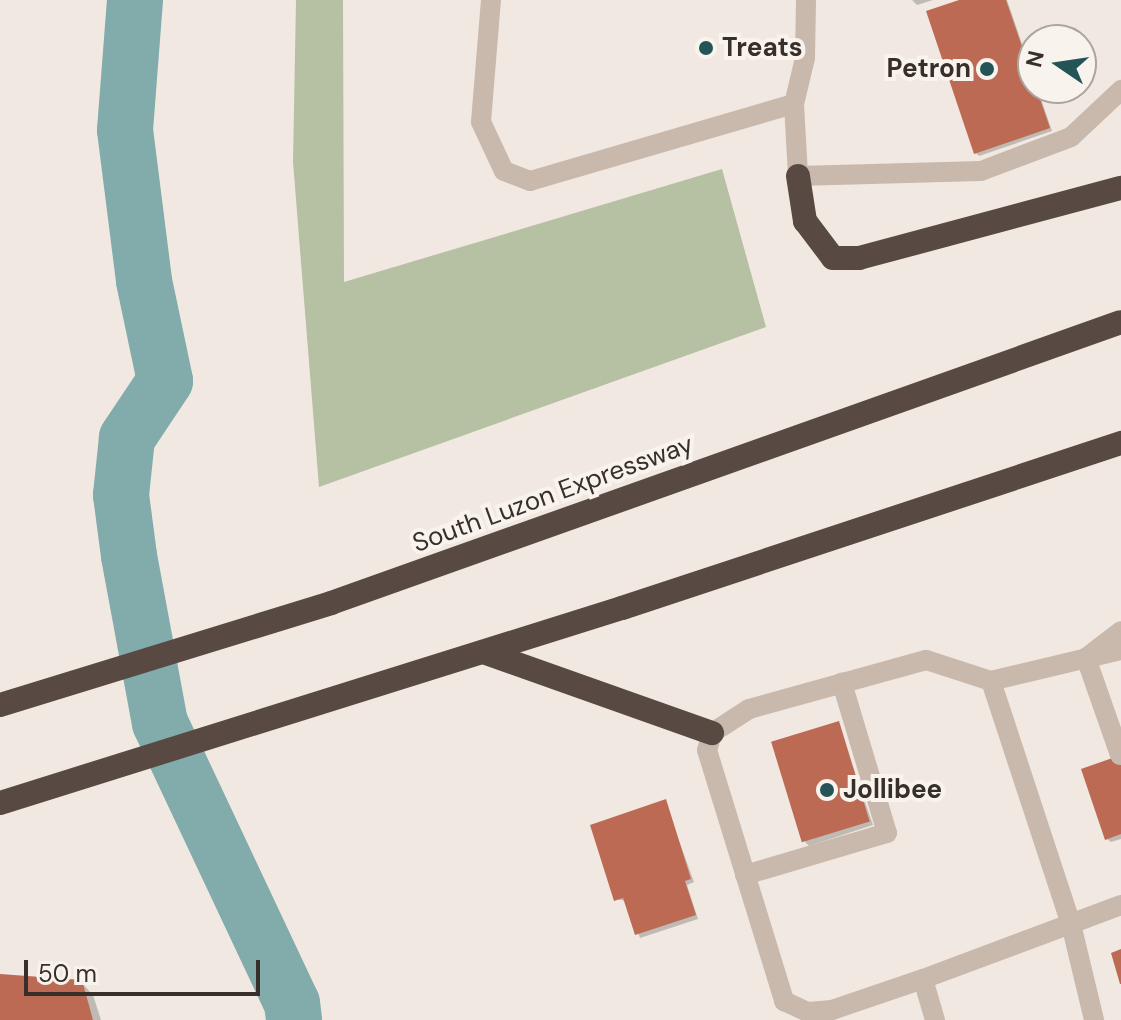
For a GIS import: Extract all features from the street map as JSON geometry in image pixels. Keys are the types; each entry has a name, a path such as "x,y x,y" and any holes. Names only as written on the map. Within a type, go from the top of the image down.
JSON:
{"highway":[{"path":"798,176 805,221 833,258 859,258 1121,188"},
{"name":"South Luzon Expressway","path":"0,705 331,603 1121,322"},
{"path":"0,803 483,652 1121,443"},
{"path":"483,652 712,733"}],"lane":[{"path":"491,0 481,122 504,171 530,181 794,104"},
{"path":"806,0 805,58 794,104 798,176 981,171 1071,137 1121,90"},
{"path":"1086,658 1121,631"},
{"path":"1121,650 991,681 926,660 749,709 712,733 707,750 784,1001 808,1012 832,1010 923,979 1121,905"},
{"path":"1086,658 1120,755"},
{"path":"991,681 1071,924 1094,1020"},
{"path":"745,875 887,833 842,683"},
{"path":"923,979 935,1020"}],"green space":[{"path":"296,0 343,0 344,282 722,169 766,327 319,487 293,162"}],"building":[{"path":"959,0 1006,0 1017,32 1017,104 1042,104 1050,128 974,154 926,11"},
{"path":"839,721 870,821 802,842 771,742"},
{"path":"1121,755 1121,834 1105,840 1081,769"},
{"path":"666,799 691,879 685,881 696,915 635,935 623,898 614,901 590,825"},
{"path":"1121,949 1121,984 1120,984 1111,953"},
{"path":"0,974 82,980 93,1020 0,1020"}],"waterway":[{"path":"135,0 125,130 144,281 165,381 127,438 121,495 129,556 160,723 292,1003 294,1020"}],"place":[{"name":"Treats","path":"706,48"},
{"name":"Petron","path":"987,69"},
{"name":"Jollibee","path":"827,790"}]}
